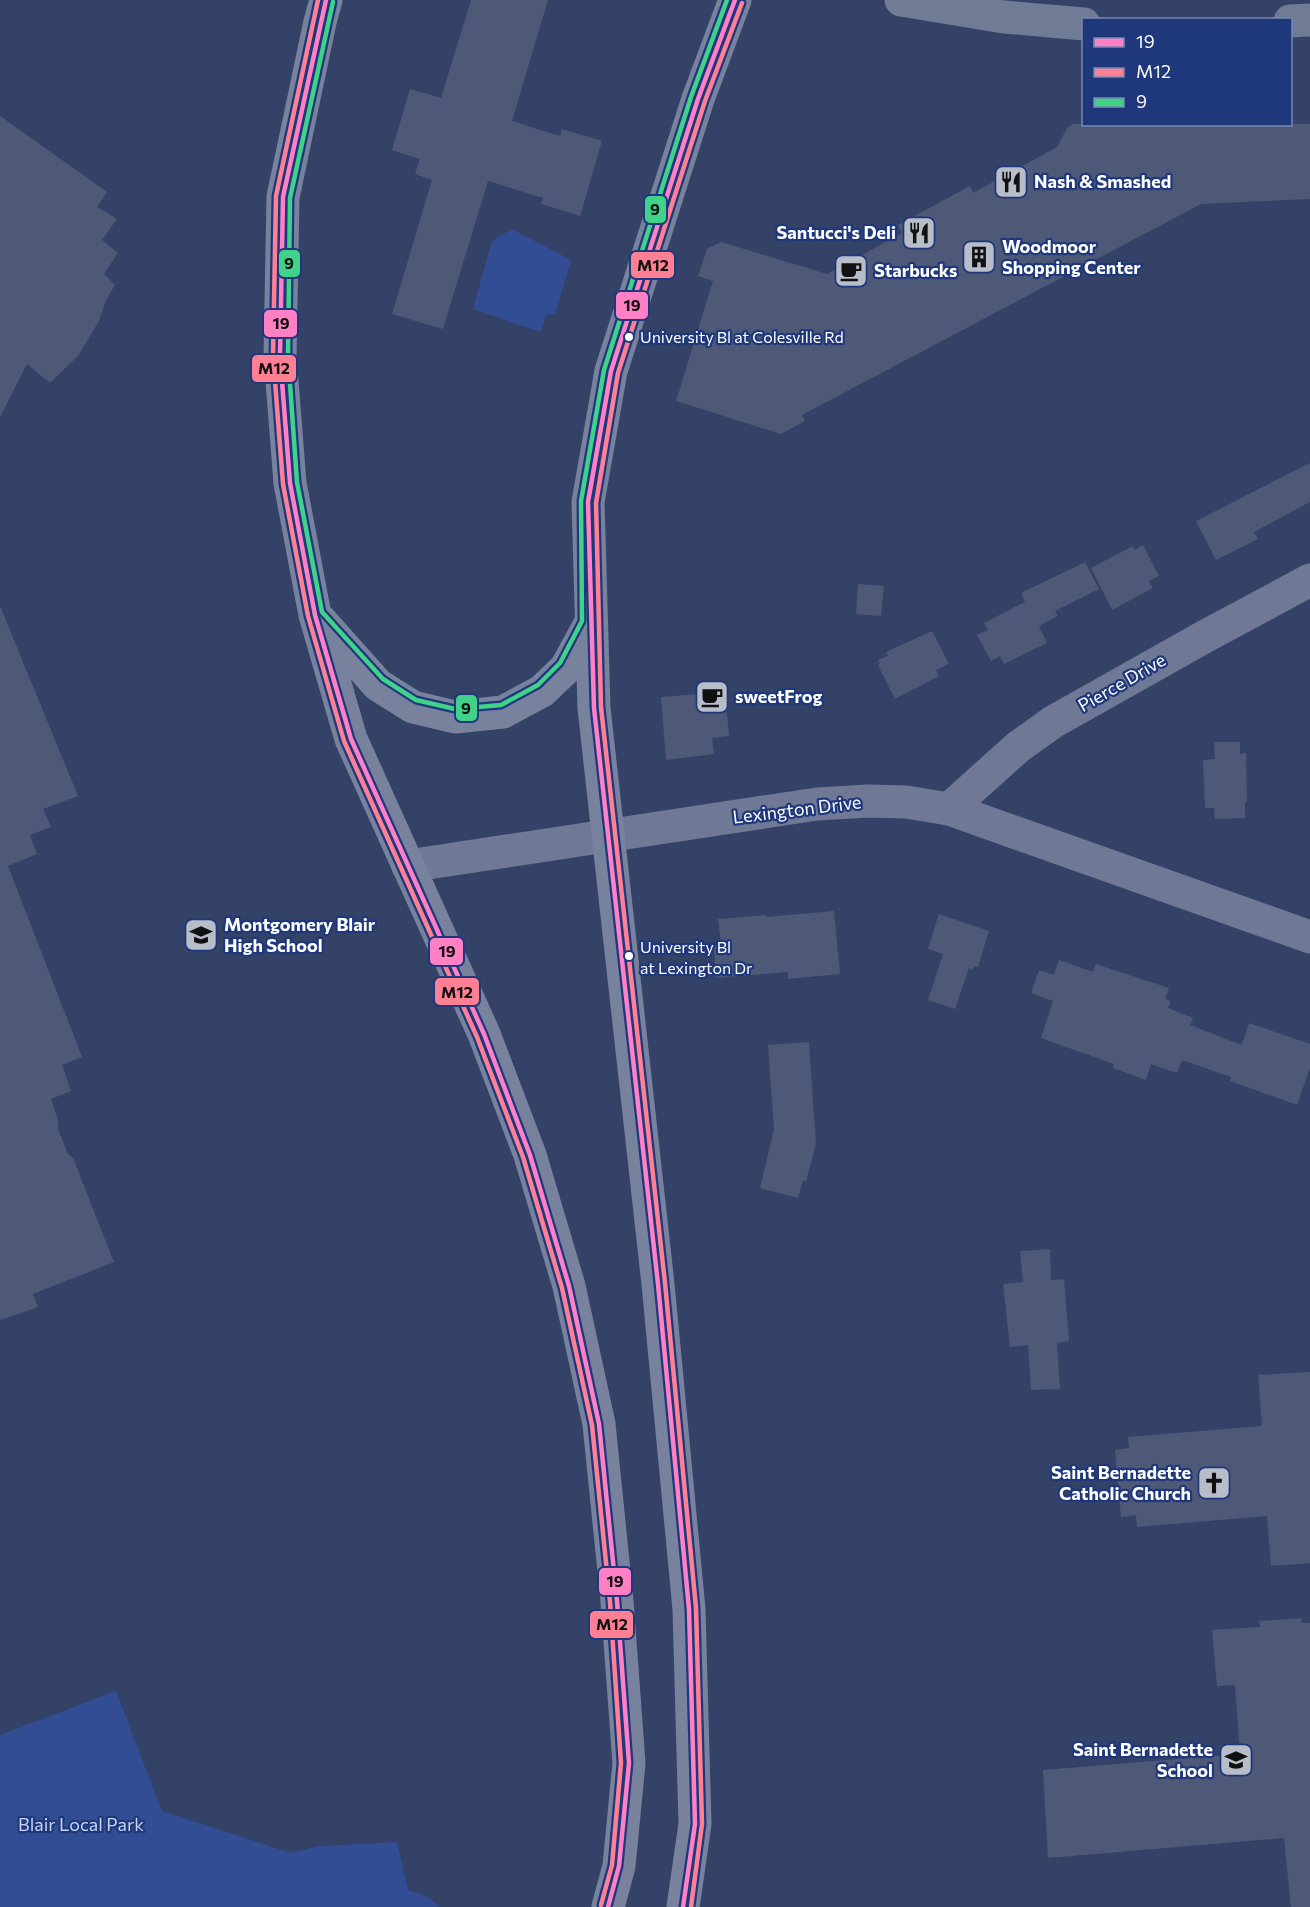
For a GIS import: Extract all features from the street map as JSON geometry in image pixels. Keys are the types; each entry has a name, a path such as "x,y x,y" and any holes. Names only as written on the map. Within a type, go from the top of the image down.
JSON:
{"highway":[{"path":"901,0 1004,17 1082,24"},
{"path":"1292,21 1310,20"}],"main road":[{"path":"326,0 284,197 280,356 290,483 315,615 351,739 484,1034 530,1155 569,1286 599,1424 617,1601 629,1763 620,1866 608,1907"},
{"path":"682,1907 695,1824 689,1609 657,1272 594,708 588,502 611,371 698,99 735,0"},
{"path":"315,615 378,685 413,707 455,717 503,712 542,692 566,668 590,623"}],"street":[{"name":"Pierce Drive","path":"949,809 1018,747 1053,722 1310,580"},
{"name":"Lexington Drive","path":"408,866 817,804 869,801 906,802 949,809 1310,937"}],"green space":[{"path":"512,229 571,260 555,315 547,314 540,332 473,309 492,241"},
{"name":"Blair Local Park","path":"116,1691 162,1811 291,1853 319,1846 397,1842 408,1890 428,1897 439,1907 0,1907 0,1735"}],"building":[{"path":"471,0 548,0 512,121 560,136 562,129 602,141 580,216 541,204 543,198 488,181 443,329 392,314 432,180 415,174 420,159 392,150 410,89 441,98"},
{"path":"0,116 107,192 97,207 117,219 102,240 118,253 104,274 115,285 106,300 99,321 78,356 50,383 27,364 0,417"},
{"name":"Woodmoor Shopping Center","path":"1073,124 1082,124 1082,126 1292,126 1292,124 1310,124 1310,199 1201,204 802,415 805,421 781,434 676,401 713,281 698,276 707,249 721,242 827,274 902,233 898,225 970,186 973,193 1057,147 1067,128"},
{"path":"1310,463 1310,502 1254,532 1258,539 1216,560 1196,521"},
{"path":"1143,545 1159,576 1149,581 1153,588 1112,610 1091,568 1133,546 1135,550"},
{"path":"1085,562 1099,589 1055,611 1058,616 1039,626 1047,643 1004,664 1000,656 991,661 977,635 988,630 984,623 1025,602 1021,593"},
{"path":"858,584 884,586 881,616 856,614"},
{"path":"0,606 78,796 43,809 51,827 30,835 37,854 8,866 82,1057 62,1065 71,1091 51,1099 58,1120 58,1129 68,1154 73,1158 114,1262 33,1294 38,1307 0,1320"},
{"path":"932,631 949,664 936,670 939,676 895,699 878,665 880,664 878,660 888,656 886,652"},
{"path":"725,692 729,736 712,738 714,754 666,760 661,697"},
{"path":"1214,742 1240,742 1240,754 1246,753 1245,818 1215,819 1214,808 1205,808 1203,760 1215,759"},
{"path":"834,911 840,974 788,979 788,972 716,978 714,945 721,944 718,919"},
{"path":"939,914 989,931 978,967 974,966 973,970 969,968 955,1009 928,1000 943,954 928,949"},
{"path":"1059,960 1093,972 1096,964 1169,988 1165,999 1171,1001 1168,1008 1193,1018 1190,1025 1242,1045 1249,1023 1310,1044 1310,1068 1297,1105 1230,1081 1231,1077 1182,1060 1177,1073 1151,1064 1146,1080 1113,1068 1114,1064 1041,1038 1053,1001 1031,993 1039,970 1054,975"},
{"path":"809,1042 816,1144 806,1181 803,1180 798,1198 760,1188 774,1129 768,1045"},
{"path":"1050,1249 1051,1280 1064,1279 1069,1341 1057,1343 1060,1389 1031,1390 1028,1345 1010,1347 1003,1284 1023,1282 1020,1251"},
{"name":"Saint Bernadette Catholic Church","path":"1310,1372 1310,1563 1271,1566 1267,1516 1137,1527 1136,1515 1121,1517 1115,1450 1129,1448 1128,1437 1262,1426 1258,1375"},
{"name":"Saint Bernadette School","path":"1302,1618 1301,1623 1310,1623 1310,1907 1291,1907 1284,1838 1048,1858 1043,1770 1240,1754 1235,1685 1217,1686 1212,1630 1260,1627 1259,1621"}],"transit line":[{"name":"M12","path":"318,0 276,196 273,356 283,484 308,616 344,741 477,1037 523,1157 562,1288 592,1425 610,1602 621,1763 612,1865 601,1905"},
{"name":"19","path":"326,0 283,197 280,356 290,483 315,615 351,739 484,1034 530,1155 569,1286 599,1424 617,1601 629,1763 619,1866 608,1907"},
{"name":"9","path":"333,2 290,198 288,356 297,482 322,612 383,679 416,700 455,709 501,705 538,685 560,663 582,621 581,501 604,370 691,97 727,0"},
{"name":"19","path":"683,1907 695,1824 689,1609 658,1284 594,708 588,502 611,371 698,99 735,0"},
{"name":"M12","path":"691,1907 702,1824 696,1608 665,1283 601,707 596,503 618,373 705,101 742,3"}],"place":[{"name":"Nash & Smashed","path":"1011,182"},
{"name":"Santucci's Deli","path":"919,233"},
{"name":"Woodmoor Shopping Center","path":"979,257"},
{"name":"Starbucks","path":"851,271"},
{"name":"University Bl at Colesville Rd","path":"629,337"},
{"name":"sweetFrog","path":"712,697"},
{"name":"Montgomery Blair High School","path":"201,935"},
{"name":"University Bl at Lexington Dr","path":"629,956"},
{"name":"Saint Bernadette Catholic Church","path":"1214,1483"},
{"name":"Saint Bernadette School","path":"1236,1760"}]}
